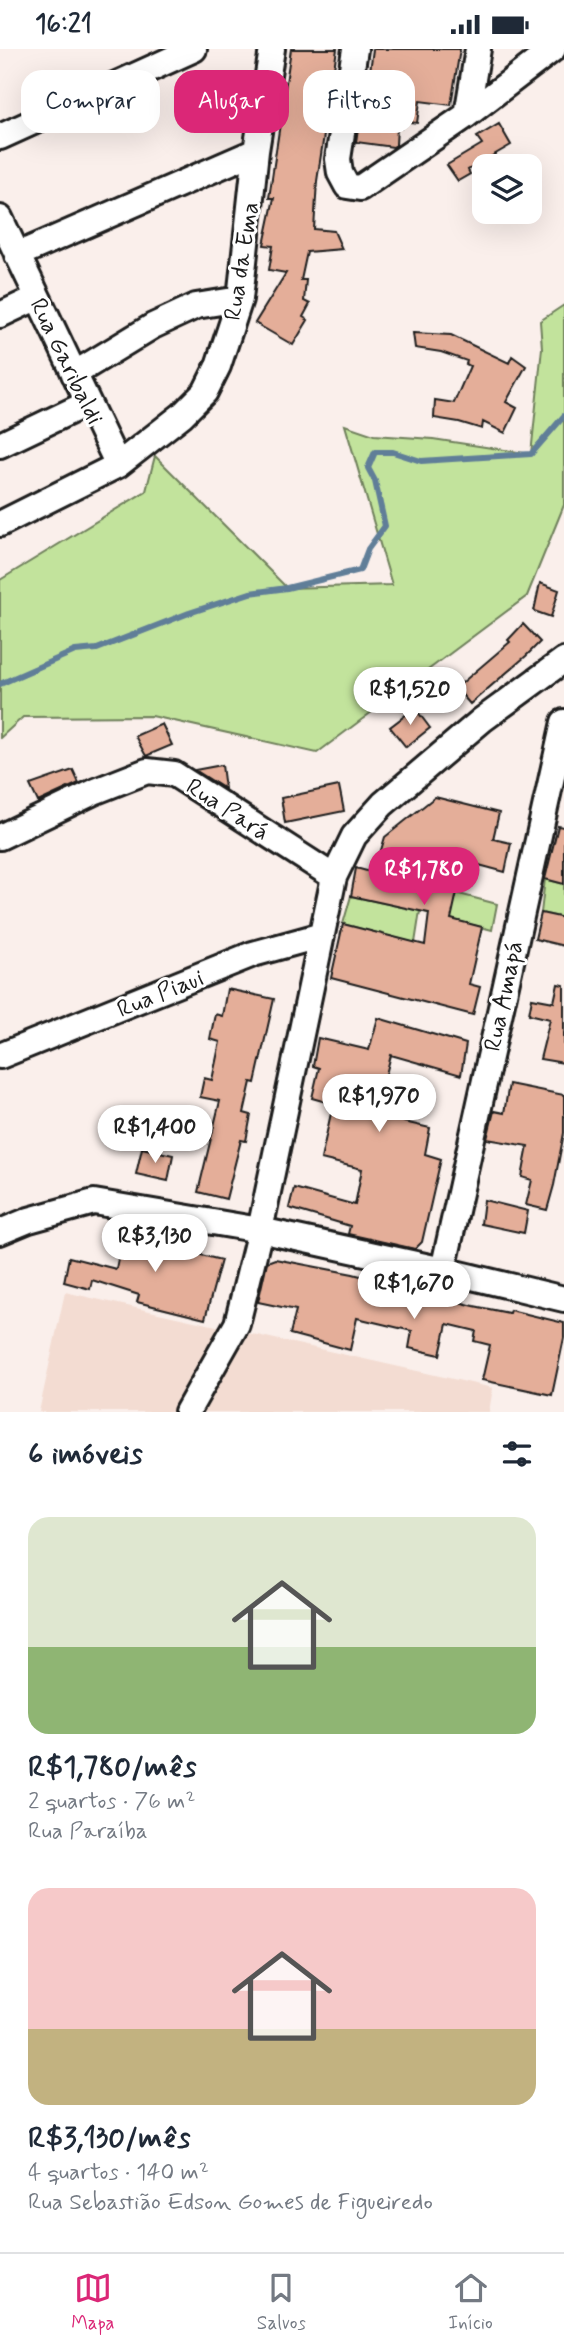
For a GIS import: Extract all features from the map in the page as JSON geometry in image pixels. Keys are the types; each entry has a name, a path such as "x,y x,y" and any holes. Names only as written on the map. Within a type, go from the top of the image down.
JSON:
{"street":[{"path":"0,137 194,49"},
{"name":"Rua da Ema","path":"0,524 118,465 182,415 205,392 218,366 240,299 256,151 272,49"},
{"path":"355,49 338,159 340,173 347,186 360,188 467,115 554,49"},
{"path":"467,115 478,49"},
{"path":"17,255 256,151"},
{"name":"Rua Garibaldi","path":"0,218 118,465"},
{"path":"0,315 36,298"},
{"path":"74,374 153,326 196,306 240,299"},
{"path":"0,445 88,403"},
{"path":"187,1412 237,1324 260,1230 334,877 354,836 383,804 482,720 564,660"},
{"name":"Rua Amapá","path":"443,1270 564,722"},
{"name":"Rua Pará","path":"0,837 96,791 147,771 174,774 334,877"},
{"name":"Rua Piaui","path":"0,1056 253,954 322,935"},
{"path":"0,1232 29,1220 94,1202 260,1230 564,1299"}],"shaded area":[{"path":"65,1292 493,1388 489,1412 39,1412"}],"green space":[{"path":"564,305 564,505 527,596 317,753 152,716 23,717 0,738 0,580 146,491 155,456 287,588 392,585 345,425 374,435 433,439 531,454 542,348 540,321"},
{"path":"545,879 564,884 564,918 541,913"},
{"path":"425,885 497,904 492,930 420,911"},
{"path":"351,896 420,911 415,943 343,924"}],"building":[{"path":"291,49 337,49 334,70 303,70 303,133 324,133 317,181 314,229 334,231 342,249 307,252 301,280 306,280 304,301 310,304 303,317 308,320 293,345 255,323 286,273 269,270 273,246 264,245 274,198 269,198 279,133 289,133 288,70"},
{"path":"373,49 460,49 451,105 420,101 417,123 415,70 370,70"},
{"path":"499,124 511,145 496,154 472,154 472,168 468,170 470,174 458,181 447,165 482,144 477,137"},
{"path":"357,133 397,133 396,145 393,147 356,142"},
{"path":"413,333 451,335 509,363 512,356 526,366 506,402 517,408 505,433 483,422 482,429 434,418 435,400 454,403 470,366 466,364 467,361 441,352 415,348"},
{"path":"540,583 559,590 551,617 534,611"},
{"path":"523,624 540,642 470,704 456,688 510,642 508,640"},
{"path":"415,708 430,728 406,747 390,727"},
{"path":"162,724 172,745 146,756 135,736"},
{"path":"222,765 225,789 195,770"},
{"path":"73,770 79,783 38,802 30,785"},
{"path":"339,786 344,811 285,823 281,798"},
{"path":"435,797 499,813 493,839 511,843 505,872 464,861 451,919 482,927 469,984 480,987 473,1015 331,978 343,924 425,945 429,913 351,896 356,868 374,873 385,837"},
{"path":"558,826 564,827 564,884 545,879"},
{"path":"541,913 564,918 564,946 535,939"},
{"path":"558,984 564,985 564,1063 540,1059 550,1019 529,1014 532,998 554,1002"},
{"path":"227,989 274,999 255,1083 251,1082 244,1113 251,1115 246,1141 241,1140 226,1199 198,1192 220,1101 200,1097 204,1078 212,1080 220,1042 210,1039 215,1014 222,1016"},
{"path":"378,1018 466,1044 461,1075 391,1055 383,1086 410,1092 404,1122 430,1128 425,1154 441,1159 422,1242 415,1249 348,1234 350,1226 289,1208 294,1188 355,1205 362,1169 321,1159 333,1104 312,1098 319,1068 313,1066 318,1038 369,1050"},
{"path":"509,1084 564,1095 564,1133 547,1210 526,1205 532,1180 522,1177 528,1146 487,1139 494,1111 504,1113"},
{"path":"142,1148 173,1155 168,1181 136,1174"},
{"path":"484,1200 528,1211 524,1233 481,1224"},
{"path":"124,1230 178,1247 179,1238 195,1243 193,1253 221,1260 205,1319 137,1302 139,1295 92,1280 90,1289 64,1282 69,1257 116,1269"},
{"path":"275,1259 353,1274 474,1306 509,1313 510,1310 564,1323 564,1338 552,1395 482,1380 490,1345 474,1341 476,1331 447,1324 440,1355 409,1348 412,1331 357,1318 350,1350 290,1334 296,1310 258,1302 267,1262"}],"waterway":[{"path":"0,684 75,651 97,649 189,613 250,593 287,588 360,570 368,549 385,526 375,481 368,468 375,452 393,452 421,461 531,454 564,416"}]}
